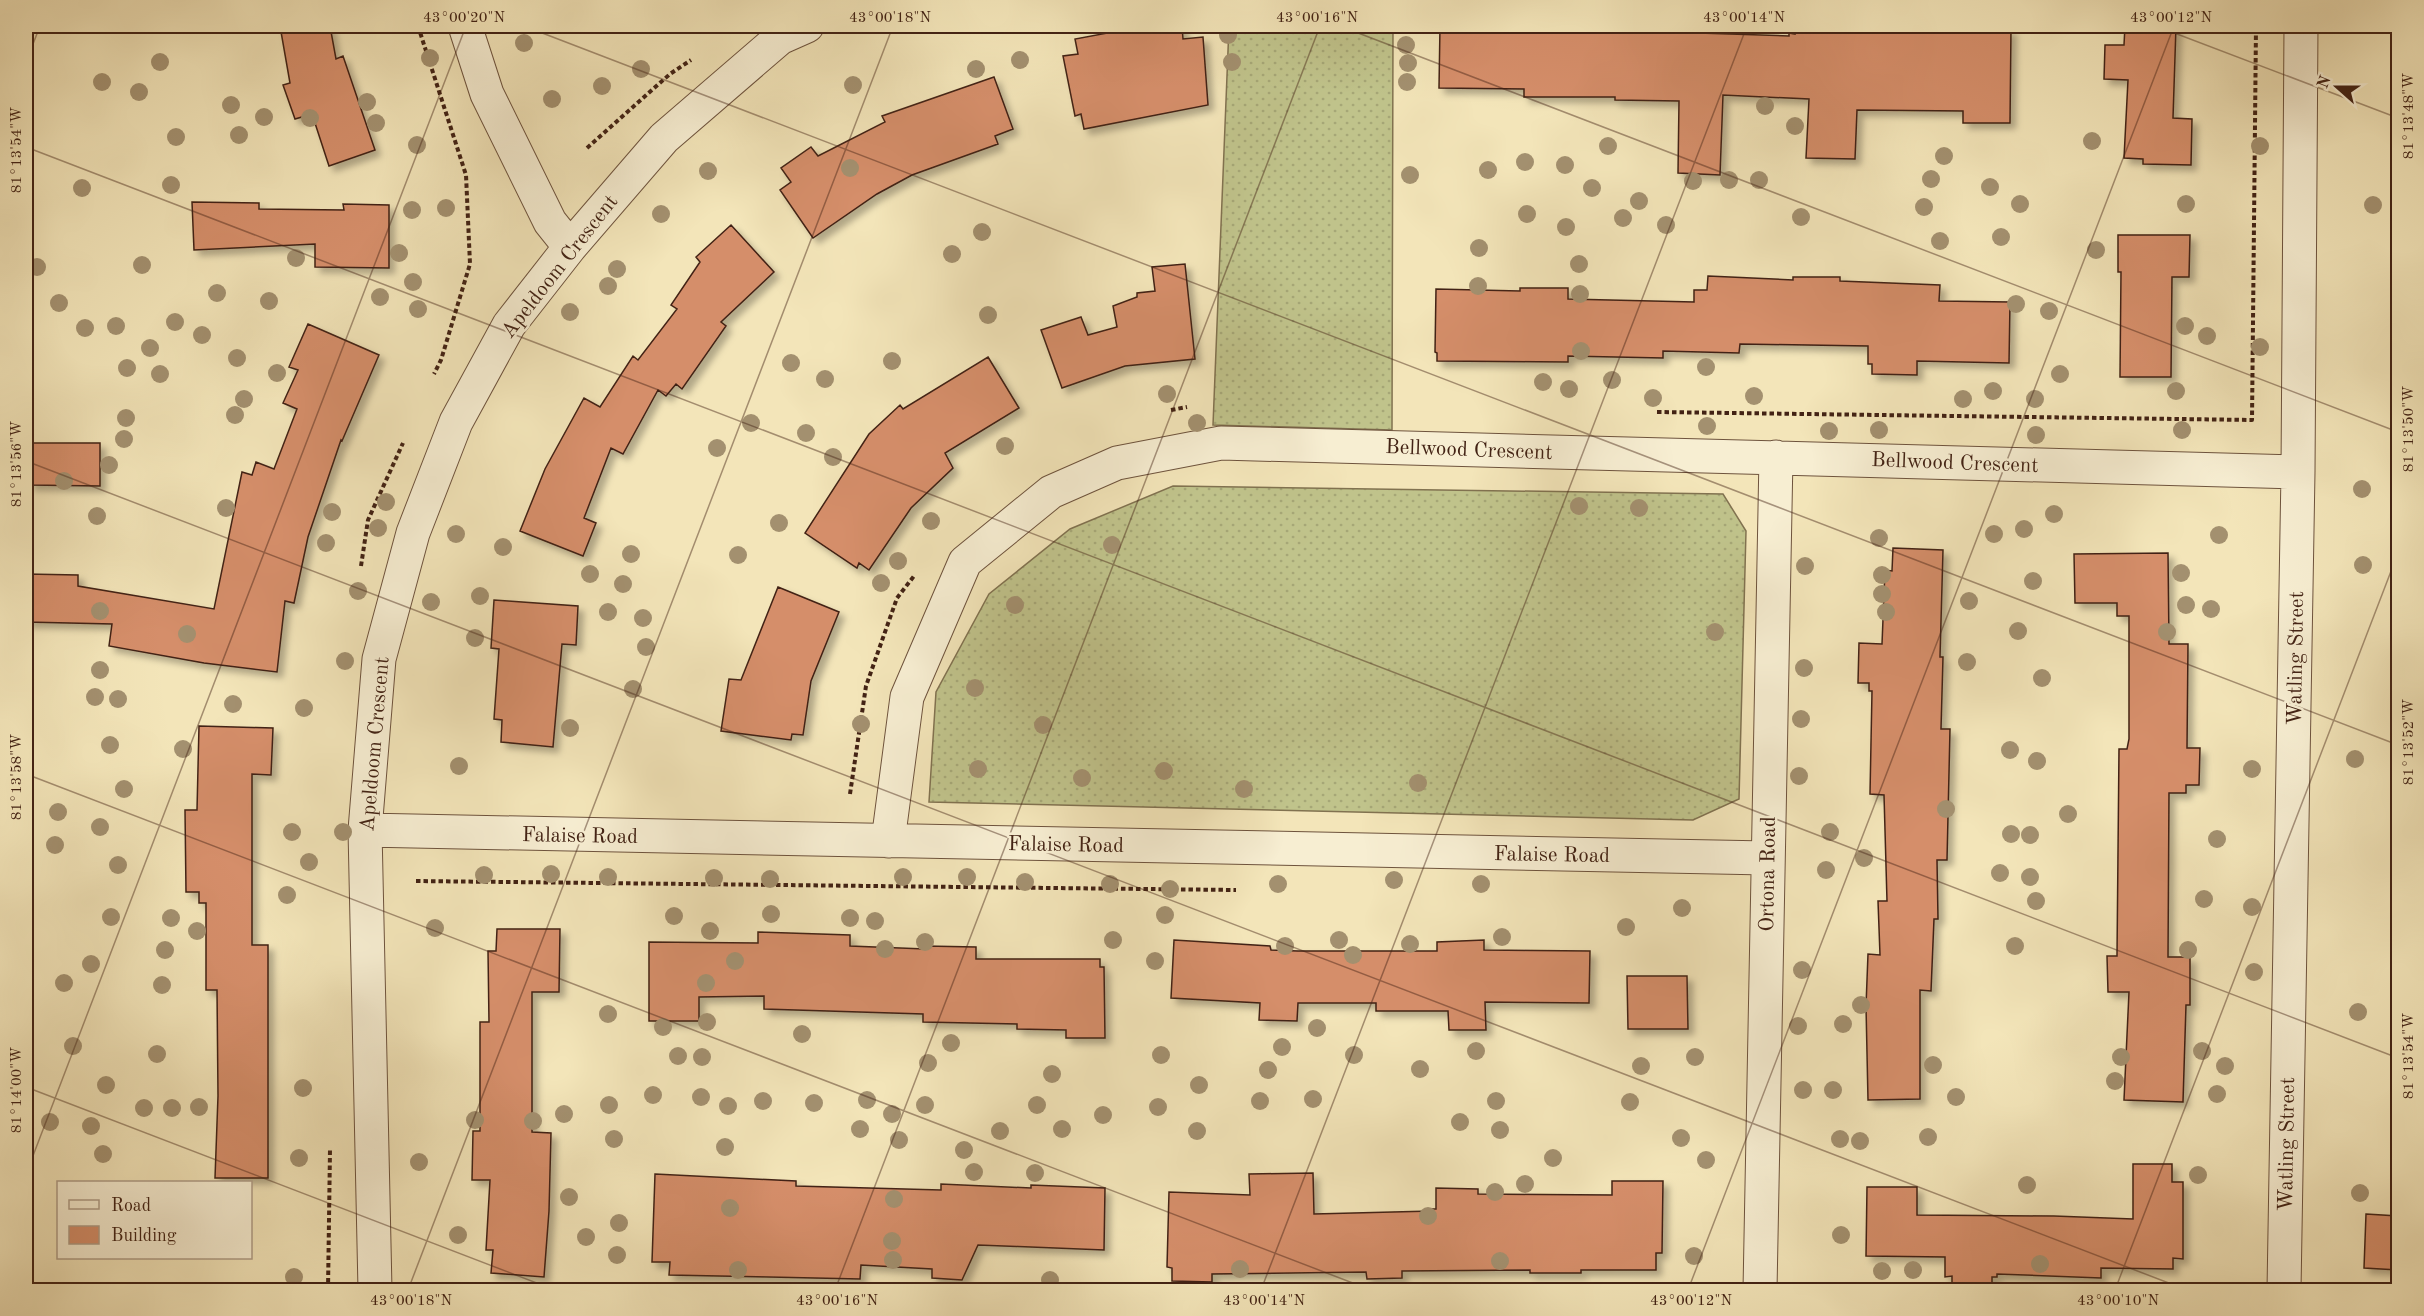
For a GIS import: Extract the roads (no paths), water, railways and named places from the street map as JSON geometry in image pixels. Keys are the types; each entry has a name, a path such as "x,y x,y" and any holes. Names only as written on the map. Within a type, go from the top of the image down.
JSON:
{"street":[{"path":"465,26 492,105 549,222 570,247"},
{"name":"Apeldoom Crescent","path":"375,1290 365,830 379,659 413,533 456,422 508,325 570,247 663,138 780,38 807,26"},
{"name":"Watling Street","path":"2284,1290 2298,472 2301,26"},
{"name":"Bellwood Crescent","path":"888,841 907,697 965,562 1051,492 1117,463 1221,442 2298,472"},
{"name":"Ortona Road","path":"1760,1290 1776,457"},
{"name":"Falaise Road","path":"365,830 1767,858"}]}
